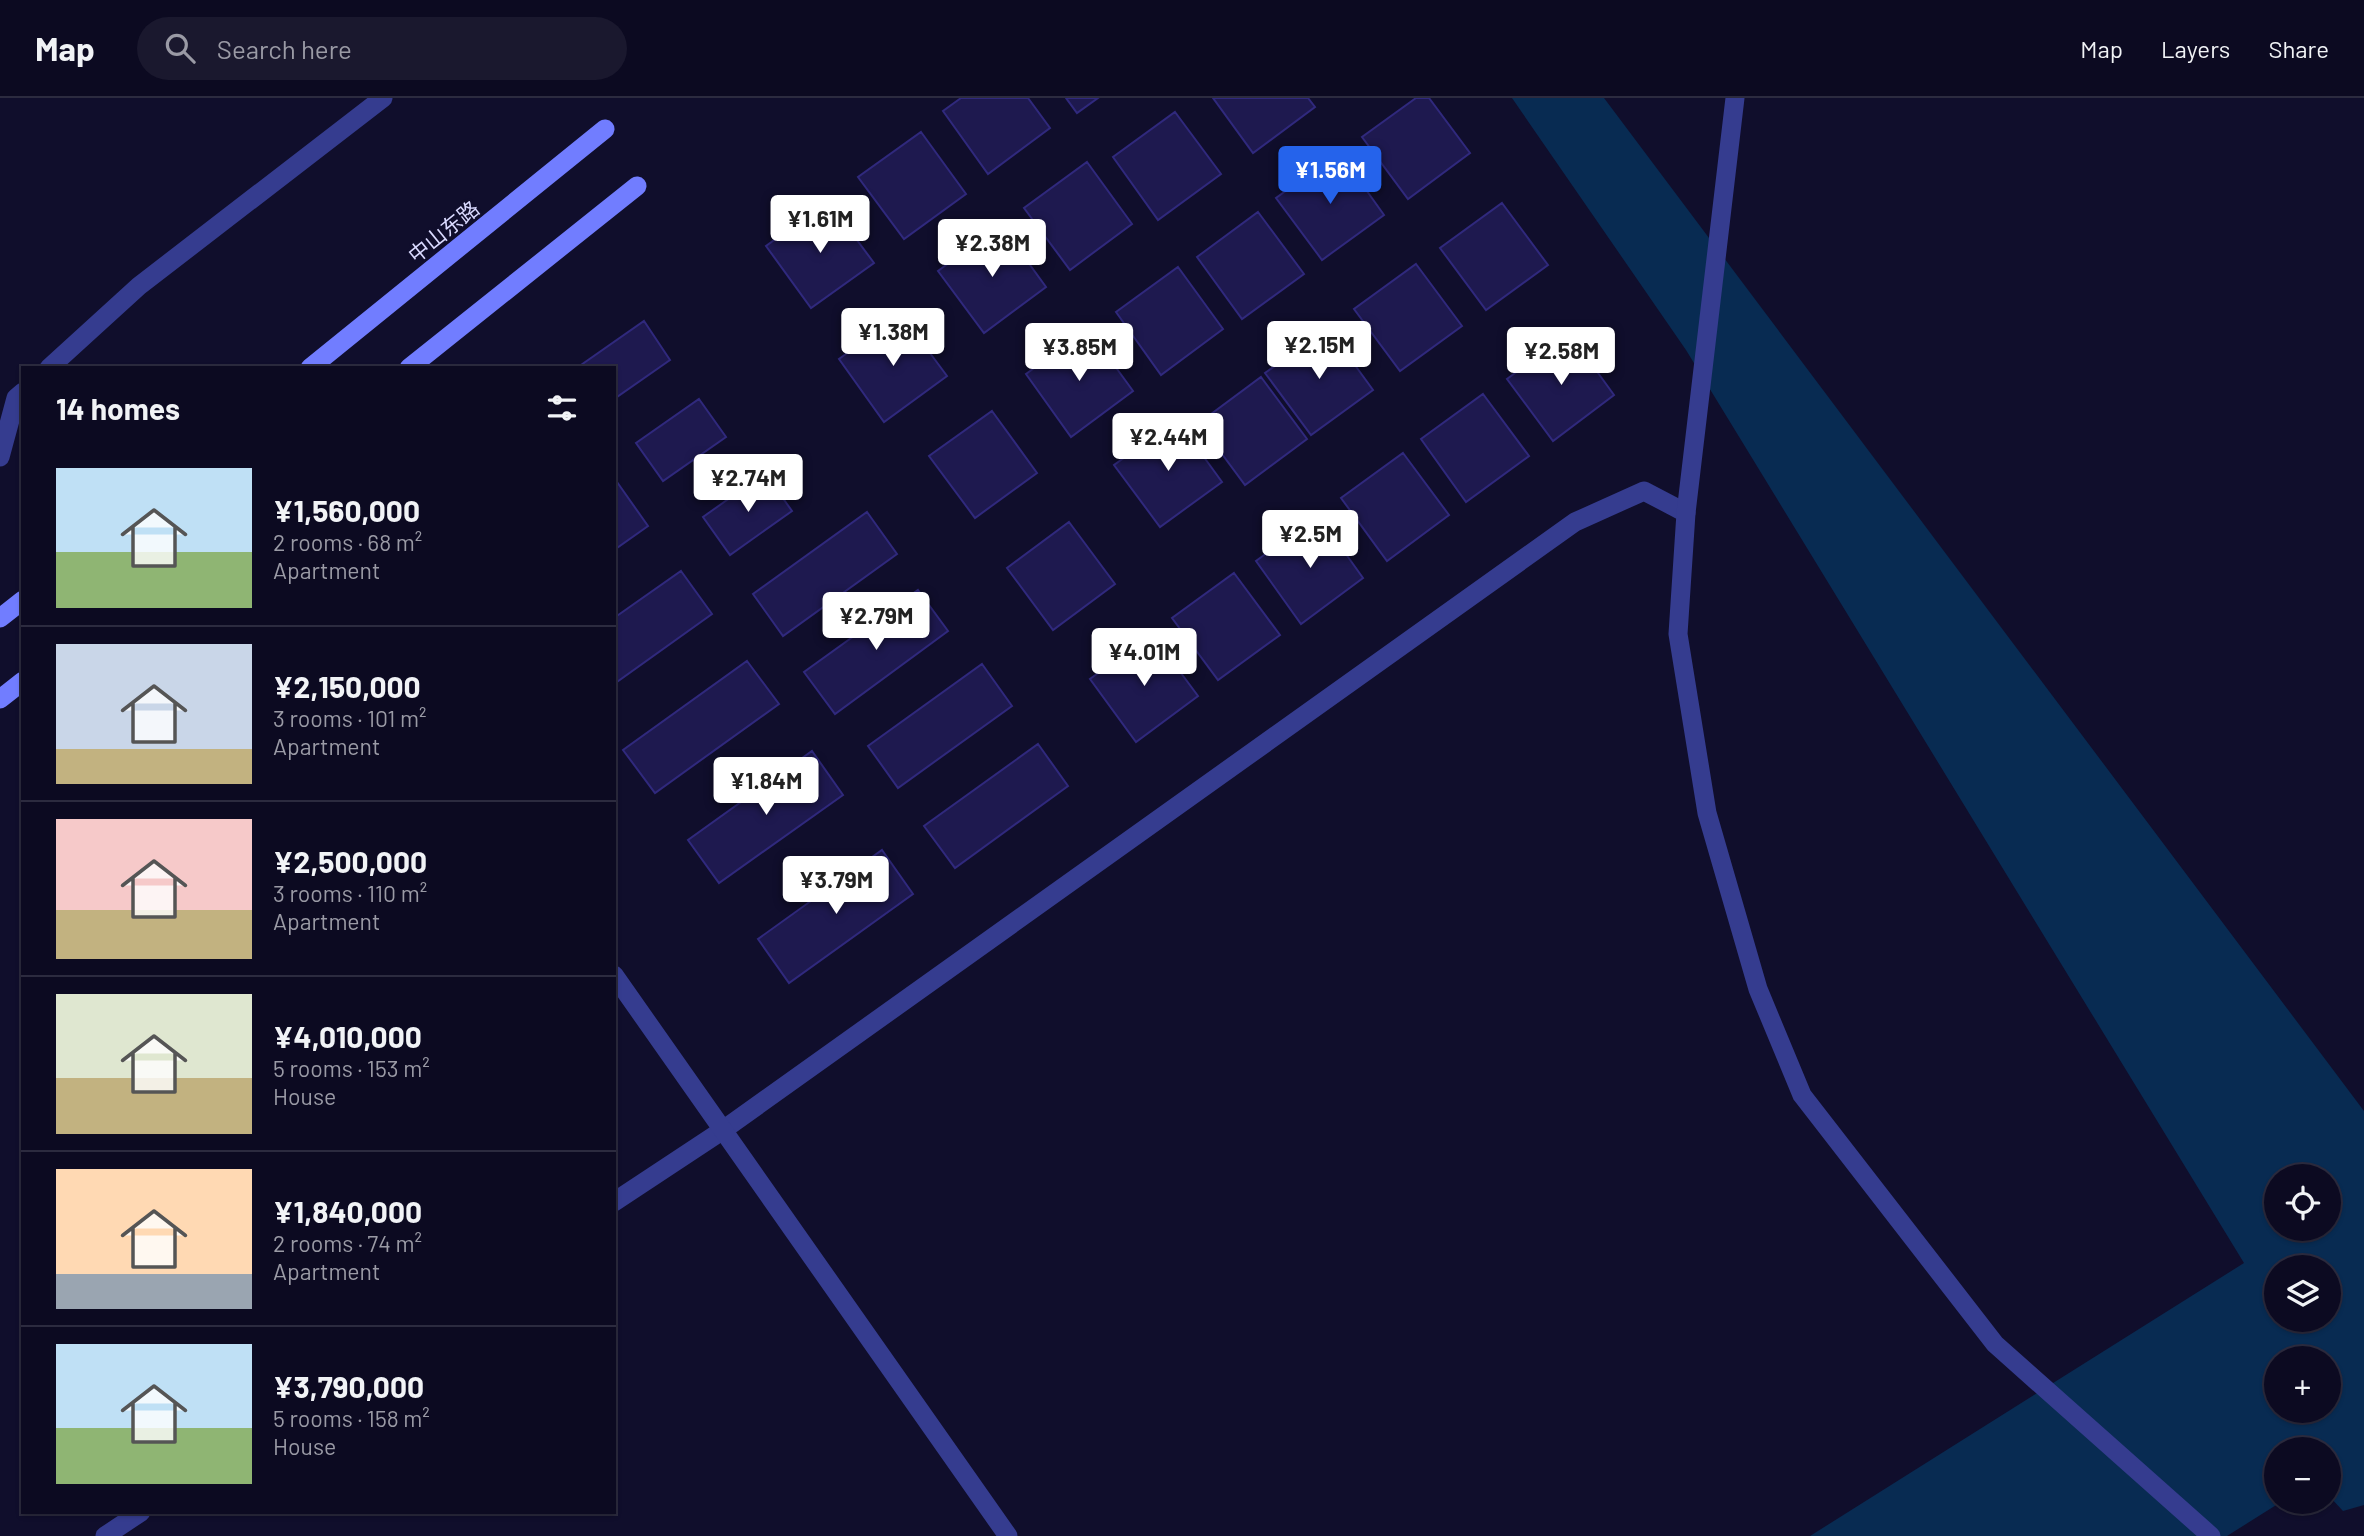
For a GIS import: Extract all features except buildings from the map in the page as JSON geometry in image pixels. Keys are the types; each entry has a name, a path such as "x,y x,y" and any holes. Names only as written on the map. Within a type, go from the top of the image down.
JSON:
{"main road":[{"name":"中山东路","path":"312,366 605,129"},
{"path":"412,366 637,186"},
{"path":"0,618 21,602"},
{"path":"0,699 21,683"}],"street":[{"path":"51,366 139,286 383,98"},
{"path":"1735,98 1686,513 1678,634 1707,813 1758,989 1802,1095 1995,1343 2211,1536"},
{"path":"0,457 16,398 21,394"},
{"path":"616,1201 723,1130 1576,522 1644,491 1686,513"},
{"path":"616,978 1008,1536"},
{"path":"105,1536 138,1514"}],"water":[{"path":"1512,98 1604,98 2364,1111 2364,1505 2343,1511 2341,1509 2341,1437 2264,1437 2264,1513 2227,1536 1810,1536 2244,1263 1686,350"}]}
